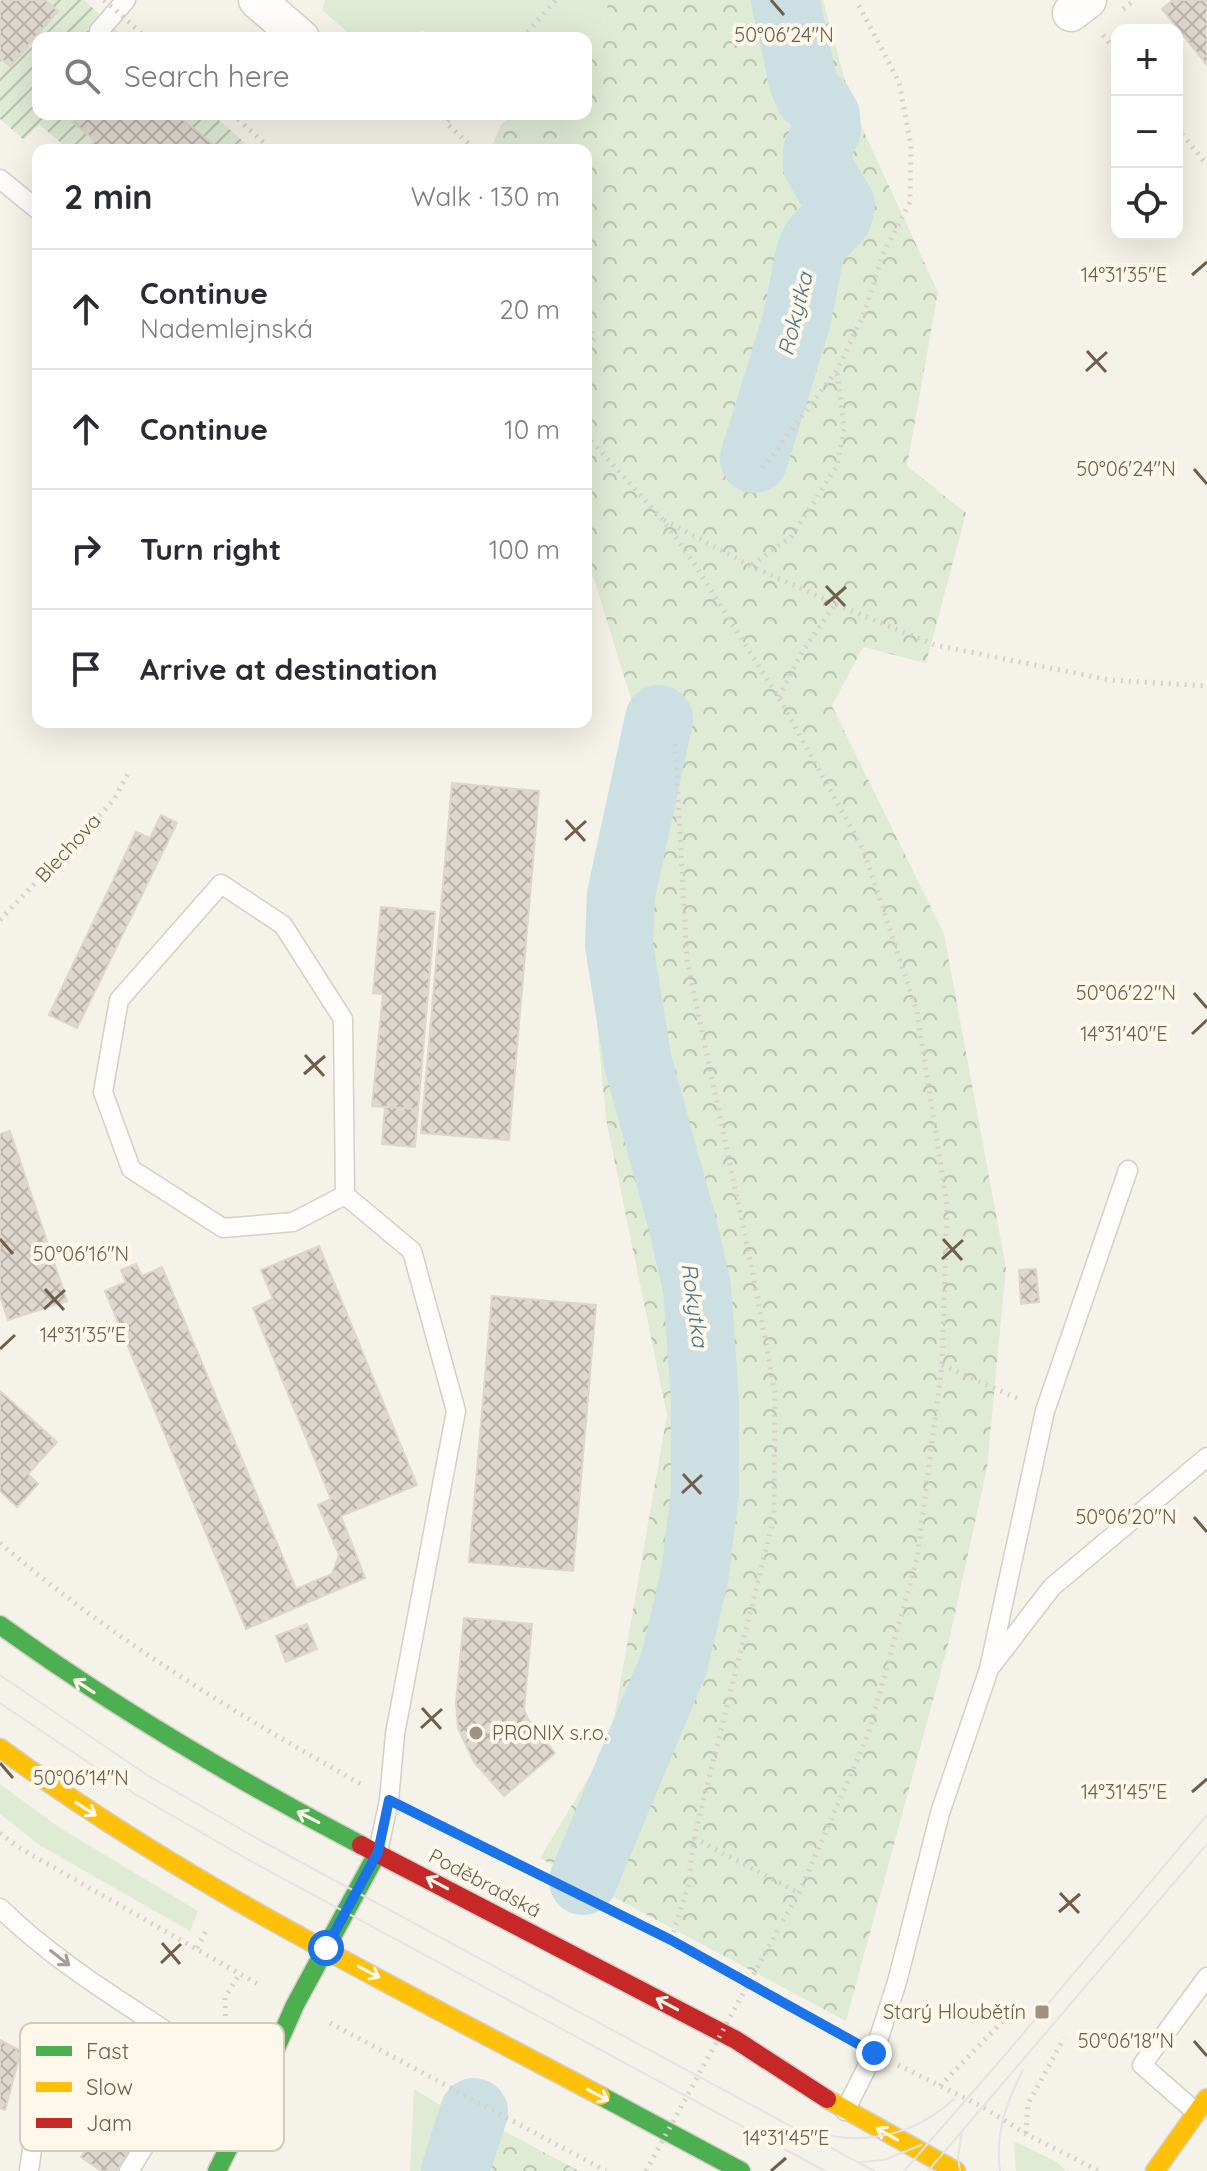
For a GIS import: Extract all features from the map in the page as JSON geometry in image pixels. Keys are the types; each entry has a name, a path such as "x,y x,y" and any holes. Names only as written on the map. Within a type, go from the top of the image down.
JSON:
{"main road":[{"name":"Poděbradská","path":"0,1625 77,1681 193,1753 279,1802 736,2040 845,2111 956,2171"},
{"path":"0,1748 65,1796 199,1881 741,2171"},
{"path":"284,2030 378,1852"},
{"path":"1155,2171 1202,2106"}],"street":[{"path":"257,0 294,32"}],"lane":[{"path":"99,31 126,0"},
{"path":"0,179 32,205"},
{"path":"345,1195 293,1222 223,1228 131,1169 103,1092 119,1000 221,884 283,925 343,1019 345,1195 412,1251 456,1411 395,1734 389,1800 378,1852"},
{"path":"845,2111 874,2053 897,1982 940,1813 989,1669 1045,1411 1128,1170"},
{"path":"989,1669 1052,1587 1207,1457"},
{"path":"0,1908 18,1926 91,1983 152,2023"},
{"path":"1202,2106 1142,2065 1207,1977"},
{"path":"29,2171 32,2151"},
{"path":"129,2171 141,2151"}],"path":[{"path":"104,0 140,32"},
{"path":"527,32 556,0"},
{"path":"763,468 837,370 864,314 883,254 910,202 911,146 899,82 856,0"},
{"path":"239,120 265,144"},
{"path":"449,120 446,123 469,144"},
{"path":"1183,135 1207,165"},
{"path":"751,566 791,537 837,466 844,429 837,370"},
{"path":"592,442 663,520 695,565 779,698 864,851 917,1012 947,1205 942,1365 917,1559 868,1735 799,1893 646,2171"},
{"path":"663,520 751,566 935,645 1110,680 1207,686"},
{"path":"779,698 801,654 835,604"},
{"path":"671,1940 688,1886 694,1838 774,1517 775,1393 687,960 675,742"},
{"name":"Blechova","path":"0,920 113,801 129,772"},
{"path":"942,1365 1045,1411"},
{"path":"0,1543 86,1613 186,1680 306,1754 389,1800 671,1940 874,2053 983,2107 1026,2134 1099,2171"},
{"path":"0,1833 18,1847 295,2005 606,2171"},
{"path":"694,1838 799,1893"},
{"path":"940,2086 1020,2003"},
{"path":"1026,2134 1028,2104 1064,2038"}],"green space":[{"path":"45,0 84,0 119,32 39,32 57,11"},
{"path":"325,0 609,0 601,32 592,40 592,32 347,32 322,10"},
{"path":"609,0 823,0 852,106 938,292 907,466 966,513 926,663 863,647 832,706 944,934 1006,1268 987,1468 948,1645 846,2021 540,1858 610,1742 667,1415 606,1119 588,929 632,702 592,578 592,144 493,144 506,120 592,120 592,40 601,32"},
{"path":"32,40 32,120 83,120 95,141 92,144 62,144 39,124 24,140 0,119 0,58 10,66"},
{"path":"183,120 219,120 246,144 213,144"},
{"path":"0,1784 60,1828 198,1911 190,1931 41,1846 0,1814"},
{"path":"414,2089 453,2113 435,2171 410,2171"},
{"path":"496,2127 579,2171 491,2171"},
{"path":"1014,2141 1057,2162 1066,2171 1016,2171"}],"building":[{"path":"0,0 45,0 58,11 40,32 32,32 32,41 10,66 0,58"},
{"path":"1173,0 1207,0 1207,65 1183,35 1183,24 1174,24 1162,9"},
{"path":"183,120 213,144 92,144 95,141 73,122"},
{"path":"452,783 539,791 509,1140 421,1133"},
{"path":"161,815 177,823 77,1028 49,1015 136,832 150,838"},
{"path":"381,907 435,912 418,1109 372,1106 383,994 373,993"},
{"path":"385,1107 418,1109 415,1147 382,1144"},
{"path":"10,1131 67,1301 8,1320 0,1295 0,1134"},
{"path":"319,1246 417,1485 341,1516 365,1578 246,1629 105,1291 126,1282 121,1270 136,1264 142,1276 162,1267 296,1589 332,1574 339,1555 318,1505 331,1499 253,1308 273,1299 261,1270"},
{"path":"1036,1269 1039,1302 1021,1304 1019,1270"},
{"path":"492,1296 596,1305 573,1571 469,1562"},
{"path":"0,1391 57,1442 28,1474 38,1484 17,1507 0,1491"},
{"path":"464,1618 532,1624 524,1709 528,1719 555,1753 504,1796 474,1762 458,1728 456,1703"},
{"path":"307,1624 317,1649 286,1662 276,1636"},
{"path":"0,2040 20,2050 20,2055 5,2110 0,2108"},
{"path":"85,2151 129,2151 117,2171 101,2171 81,2157"}],"waterway":[{"name":"Rokytka","path":"754,459 797,319 810,253 816,240 838,217 841,205 817,165 817,152 827,129 826,116 819,104 809,96 803,81 785,0"},
{"name":"Rokytka","path":"583,1881 674,1663 695,1574 705,1492 705,1399 697,1288 638,1063 619,945 621,895 659,719"},
{"name":"Rokytka","path":"455,2171 474,2112"}],"tram line":[{"path":"0,1675 147,1775 258,1839 874,2171"},
{"path":"0,1703 135,1794 247,1859 825,2171"},
{"path":"904,2171 1207,1815"},
{"path":"928,2171 1207,1844"},
{"path":"1000,2171 999,2144 1003,2119 1023,2070"},
{"path":"817,2133 855,2138 890,2134 924,2121 954,2099"},
{"path":"960,2171 958,2157 962,2131"},
{"path":"860,2162 884,2160 921,2145"}],"traffic: fast":[{"path":"0,1625 176,1741 361,1845"},
{"path":"284,2030 378,1852"},
{"path":"601,2096 741,2171"},
{"path":"217,2171 227,2151"}],"traffic: slow":[{"path":"0,1748 71,1798 218,1890 601,2096"},
{"path":"1155,2171 1207,2098"},
{"path":"827,2099 956,2171"}],"traffic: jam":[{"path":"361,1845 736,2040 827,2099"}],"place":[{"name":"PRONIX s.r.o.","path":"476,1733"},
{"name":"Starý Hloubětín","path":"1042,2012"}],"route":[{"path":"326,1948 378,1852 389,1800 671,1940 874,2053"}]}
